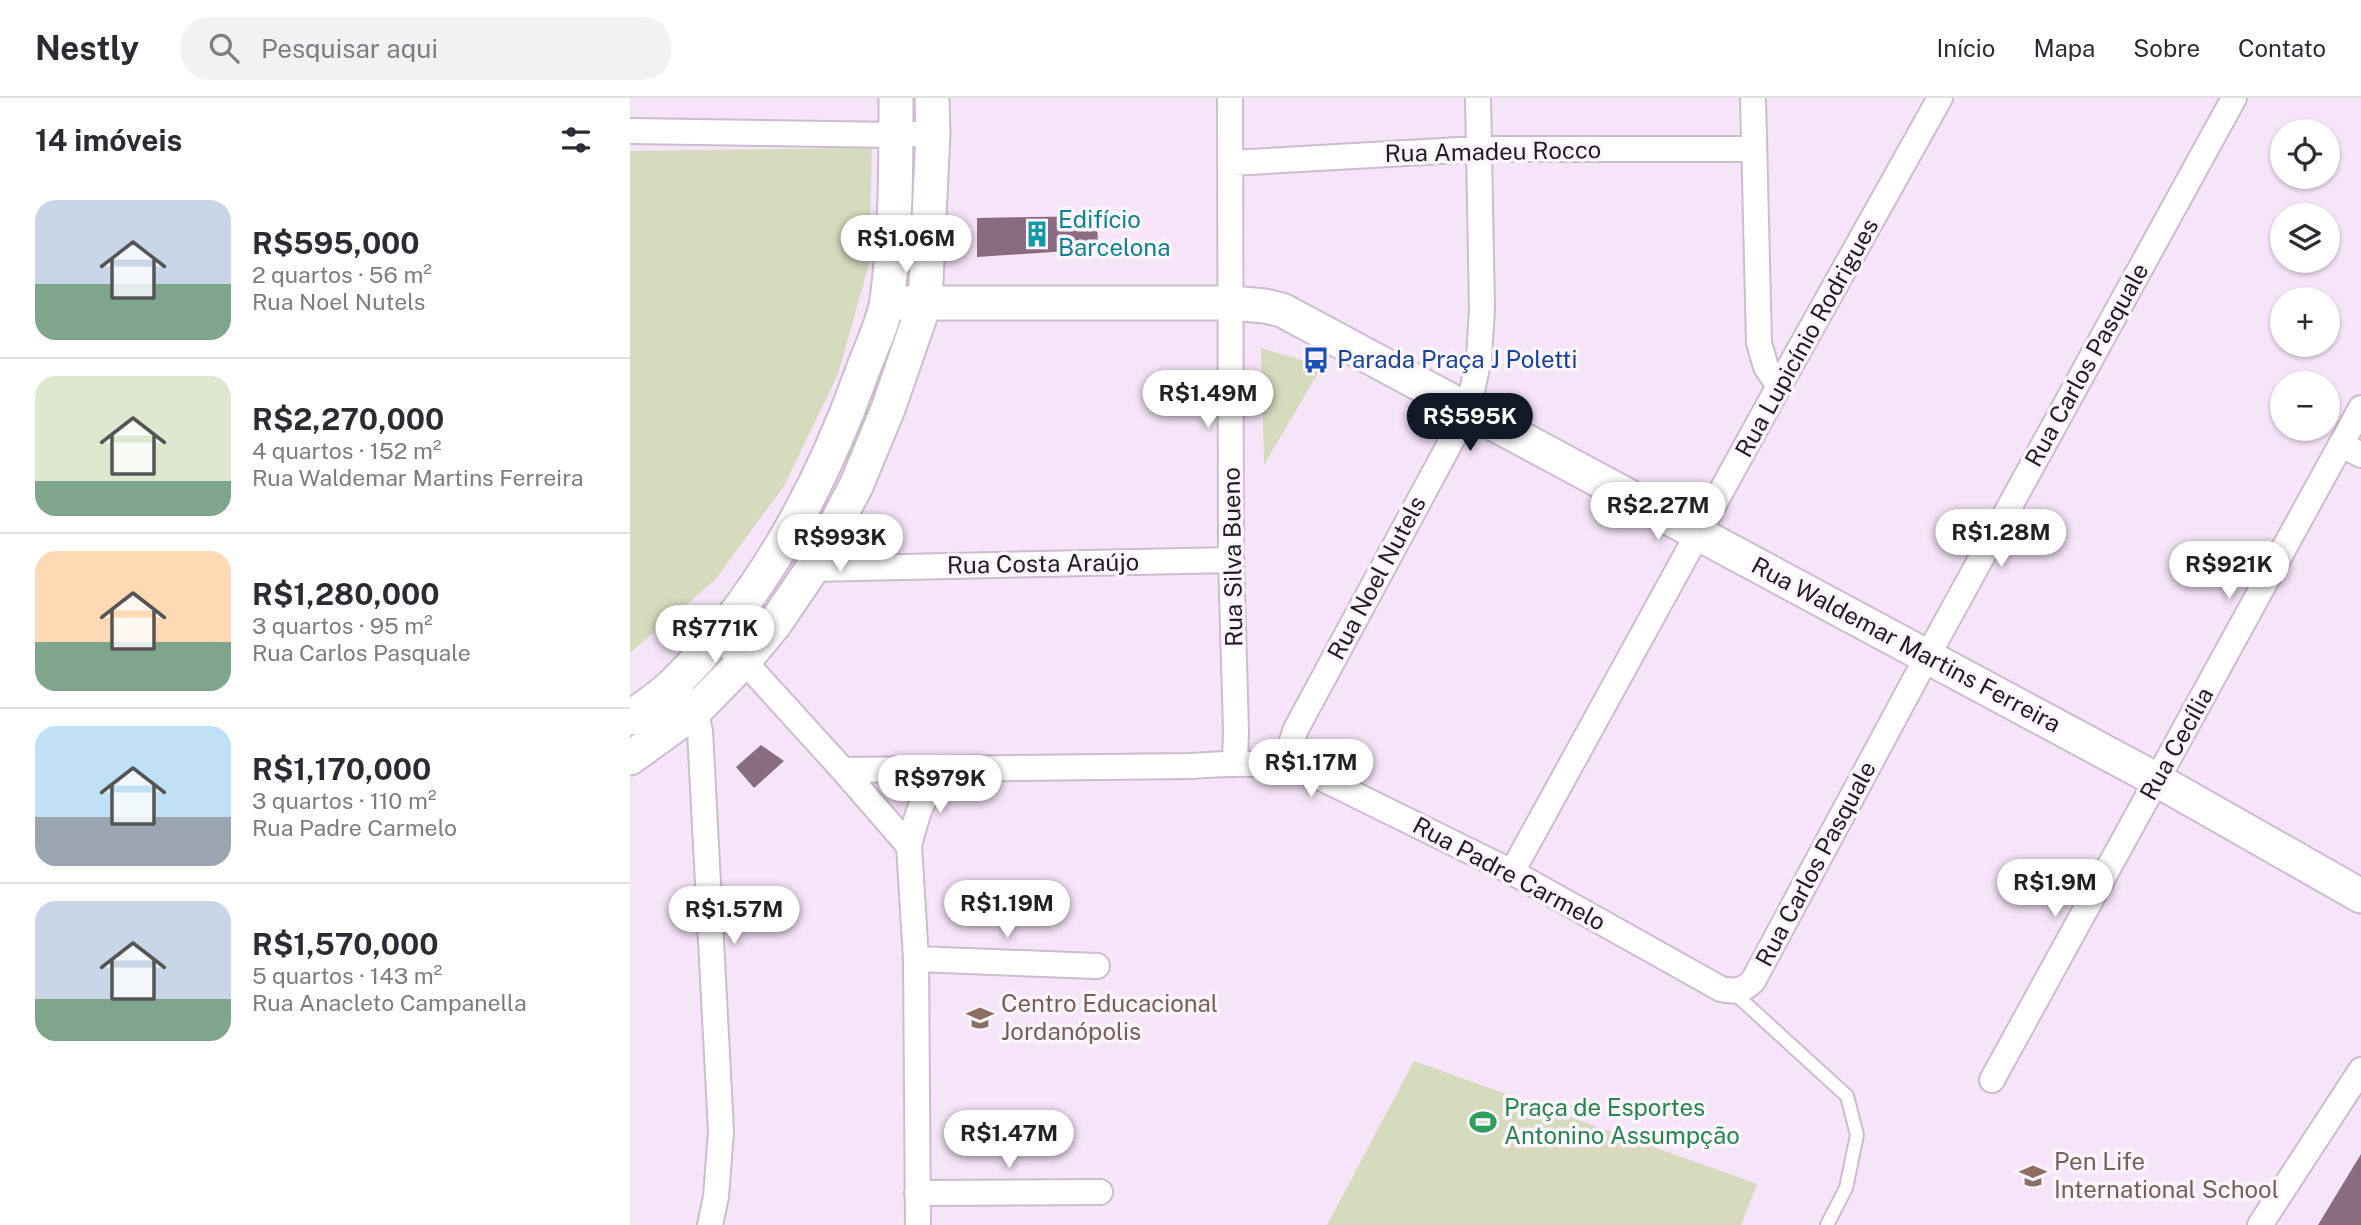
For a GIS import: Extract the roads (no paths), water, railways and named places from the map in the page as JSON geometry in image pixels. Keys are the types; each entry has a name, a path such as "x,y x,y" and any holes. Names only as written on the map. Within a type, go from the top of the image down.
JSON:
{"street":[{"path":"630,718 675,683 717,636 759,582 799,513 853,397 887,303 893,231 896,98"},
{"path":"630,758 695,711 744,661 774,625 812,569 856,486 888,409 925,302 933,133 932,98"},
{"name":"Rua Silva Bueno","path":"1230,98 1231,560 1237,730 1235,763"},
{"name":"Rua Noel Nutels","path":"1283,766 1296,729 1468,410 1479,358 1482,309 1478,98"},
{"path":"1753,98 1759,343 1766,367 1779,386"},
{"name":"Rua Lupicínio Rodrigues","path":"1512,872 1940,98"},
{"name":"Rua Carlos Pasquale","path":"1732,992 1745,989 1754,981 1927,657 2234,98"},
{"path":"630,131 896,135 933,133"},
{"name":"Rua Amadeu Rocco","path":"1232,163 1477,149 1754,149"},
{"name":"Rua Waldemar Martins Ferreira","path":"887,303 1230,303 1282,310 2157,780 2361,896"},
{"name":"Rua Cecília","path":"1992,1080 2157,780 2351,449 2361,408"},
{"name":"Rua Costa Araújo","path":"812,569 1231,560"},
{"path":"717,636 744,661 909,846"},
{"path":"675,683 695,711 701,731 721,1131 716,1196 710,1225"},
{"name":"Rua Padre Carmelo","path":"843,770 1190,766 1235,763 1283,766 1317,776 1512,872 1721,989 1732,992"},
{"path":"918,1225 916,959 909,846 917,811 925,794 945,770"},
{"path":"916,959 1097,966"},
{"path":"2260,1225 2361,1070"},
{"path":"917,1193 1100,1192"}],"lane":[{"path":"1732,992 1847,1097 1857,1135 1846,1188 1827,1225"}],"place":[{"name":"Edifício Barcelona","path":"1037,234"},
{"name":"Parada Praça J Poletti","path":"1316,360"},
{"name":"Centro Educacional Jordanópolis","path":"980,1018"},
{"name":"Praça de Esportes Antonino Assumpção","path":"1483,1122"},
{"name":"Pen Life International School","path":"2033,1176"}]}
